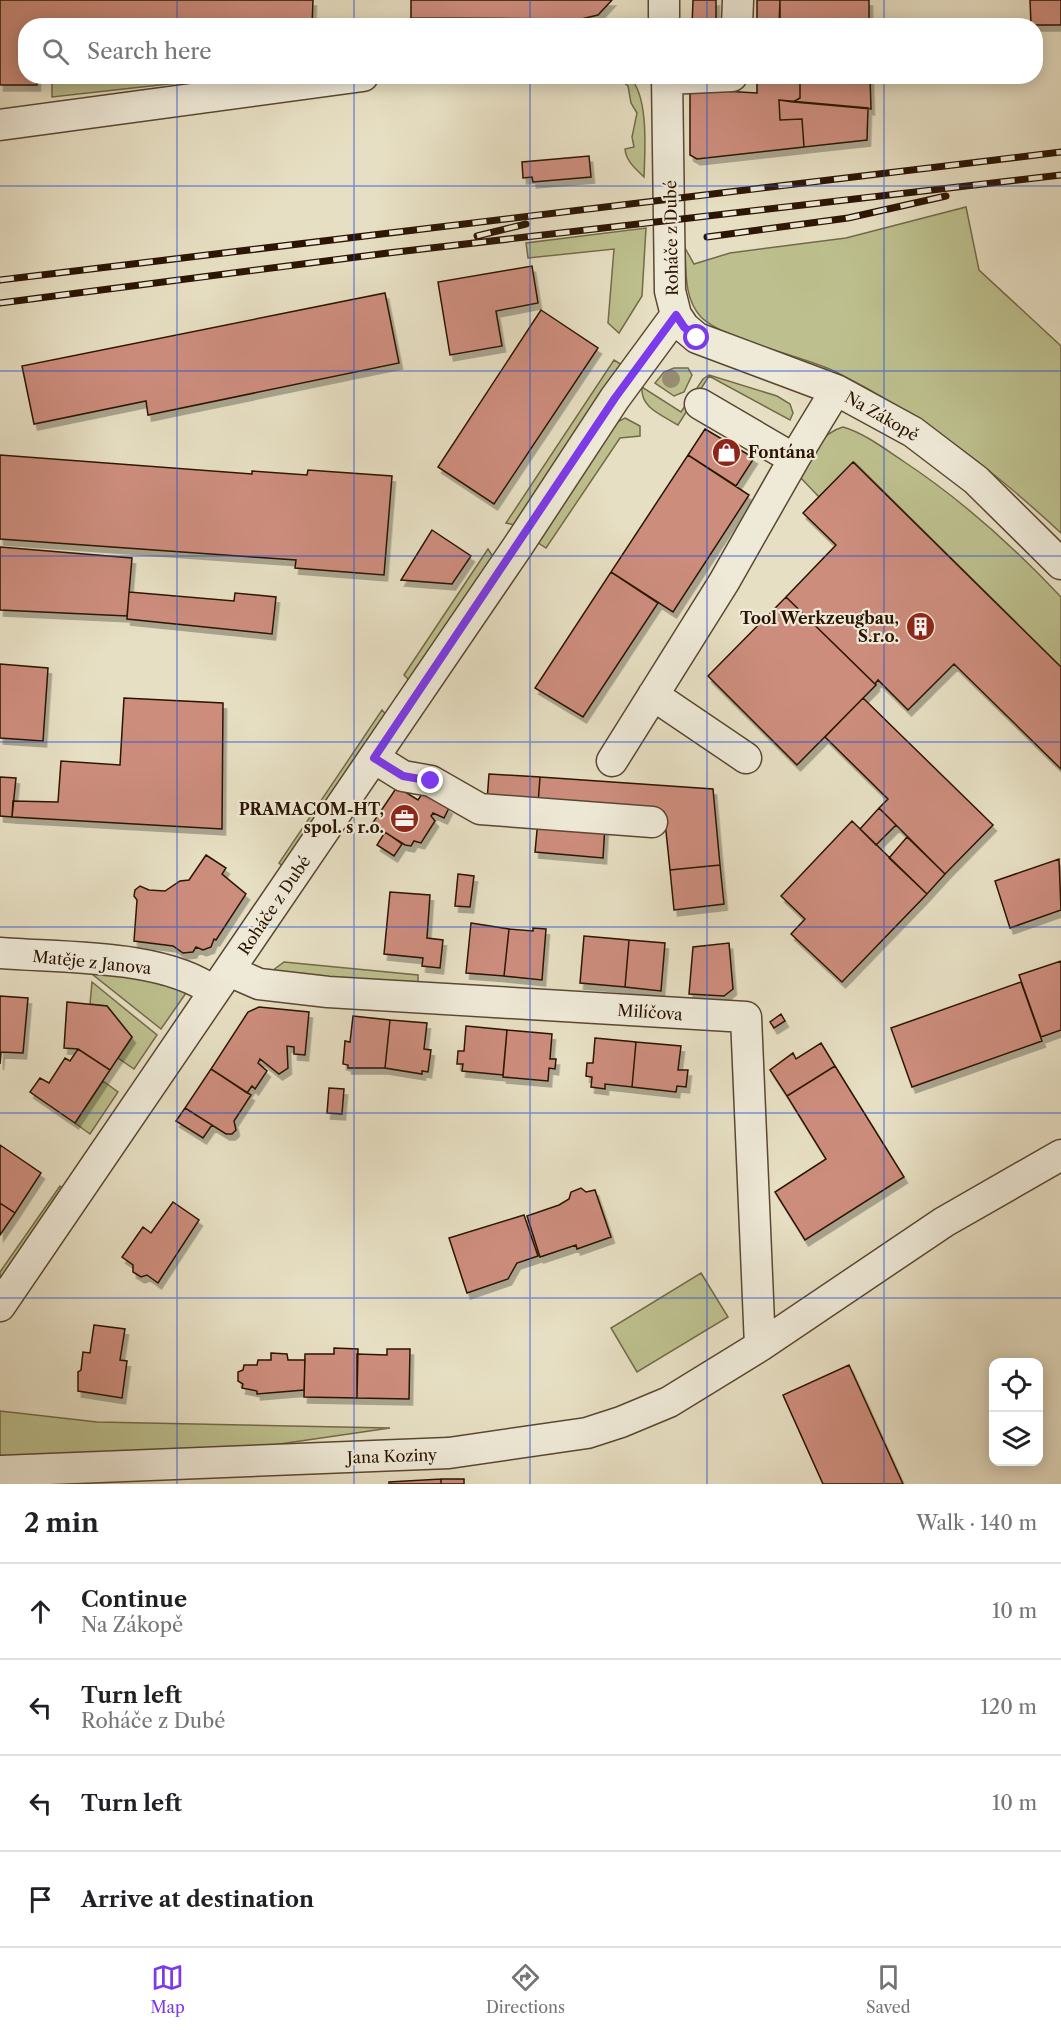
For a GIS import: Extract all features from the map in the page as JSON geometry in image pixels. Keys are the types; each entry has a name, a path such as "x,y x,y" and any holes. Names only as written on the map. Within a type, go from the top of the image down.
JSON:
{"street":[{"path":"664,0 664,18"},
{"path":"737,18 738,0"},
{"path":"0,125 304,84"},
{"name":"Roháče z Dubé","path":"2,1301 222,982 615,398 676,315 672,304 669,277 667,84"},
{"name":"Na Zákopě","path":"676,315 690,332 713,346 836,390 913,432 976,480 1061,564"},
{"path":"612,761 724,582 836,390"},
{"path":"700,404 794,459"},
{"path":"653,695 746,758"},
{"path":"374,758 403,776 431,781 480,809 652,822"},
{"name":"Matěje z Janova","path":"0,953 131,963 164,969 193,978 222,982"},
{"name":"Milíčova","path":"222,982 328,992 746,1017 760,1346"},
{"name":"Jana Koziny","path":"0,1471 449,1453 587,1433 669,1402 760,1346 944,1222 1061,1155"}],"green space":[{"path":"52,84 169,84 52,97"},
{"path":"625,84 635,85 643,109 644,177 629,161 625,149 634,147 632,137 637,113 631,103 628,86"},
{"path":"966,207 979,270 1061,346 1061,533 982,465 898,406 822,366 727,333 701,317 691,302 686,275 685,248 694,264 730,253 846,238"},
{"path":"646,228 642,296 619,333 608,323 614,249 528,258 526,243"},
{"path":"614,360 622,365 515,525 506,523"},
{"path":"674,368 688,368 692,375 684,392 674,396 655,383 664,372"},
{"path":"709,375 777,396 790,404 793,413 790,420 709,376 678,425 648,406 642,394 642,387 681,412 703,379"},
{"path":"625,418 640,426 640,436 620,438 546,548 537,542 617,422"},
{"path":"843,427 874,442 946,492 1005,542 1061,597 1061,667 854,462 819,497 800,477 821,440"},
{"path":"488,549 493,557 409,680 404,675"},
{"path":"382,710 387,716 286,869 279,863"},
{"path":"284,962 418,975 418,988 272,971"},
{"path":"87,970 139,977 182,988 186,993 161,1029"},
{"path":"92,982 157,1035 134,1069 118,1058 132,1037 107,1006 90,1004"},
{"path":"103,1081 118,1092 90,1134 75,1123"},
{"path":"60,1186 66,1190 0,1279 0,1272"},
{"path":"701,1273 728,1317 637,1372 611,1328"},
{"path":"0,1411 97,1422 390,1428 266,1446 0,1457"}],"building":[{"path":"0,0 313,0 312,18 18,18 18,84 37,85 0,85"},
{"path":"411,0 612,0 598,15 585,18 411,18"},
{"path":"693,0 716,0 716,18 692,18"},
{"path":"757,0 780,0 779,18 757,18"},
{"path":"780,0 869,0 869,18 780,18"},
{"path":"1030,0 1061,0 1061,25 1043,25 1043,18 1031,18"},
{"path":"757,84 800,84 800,98 793,102 779,100 780,120 802,119 804,147 697,159 690,155 690,89 757,93"},
{"path":"800,84 870,84 871,109 793,102 800,98"},
{"path":"779,100 868,108 867,140 804,147 802,119 780,120"},
{"path":"589,156 591,177 533,182 532,177 523,178 522,162"},
{"path":"532,266 538,303 496,311 502,346 450,355 438,282"},
{"path":"385,293 399,363 148,415 146,401 34,424 22,366"},
{"path":"541,310 598,348 494,504 438,467"},
{"path":"705,429 754,458 736,486 688,455"},
{"path":"0,455 252,474 252,471 307,475 308,470 392,476 384,575 295,568 296,560 0,539"},
{"path":"688,455 749,495 673,612 611,572"},
{"name":"Tool Werkzeugbau, S.r.o.","path":"853,462 1061,667 1061,769 954,664 908,710 878,680 875,684 786,597 836,545 803,513"},
{"path":"432,530 471,556 452,584 401,580"},
{"path":"0,547 132,558 127,616 0,610"},
{"path":"611,572 658,603 583,717 535,688"},
{"path":"129,592 234,601 235,593 276,597 272,634 127,619"},
{"path":"786,597 876,685 797,765 708,676"},
{"path":"0,664 48,668 43,741 0,738"},
{"path":"124,698 223,703 222,829 12,817 13,801 58,802 61,761 120,765"},
{"path":"863,698 993,825 945,874 879,808 888,799 825,737"},
{"path":"489,774 540,777 538,804 487,801"},
{"path":"0,777 16,778 12,817 0,816"},
{"path":"540,777 713,789 720,865 670,870 664,812 538,804"},
{"path":"397,787 418,800 424,791 449,808 444,818 433,813 431,816 435,821 421,843 414,841 411,846 405,845 372,824"},
{"path":"879,808 896,825 876,845 860,829"},
{"path":"538,820 605,825 603,858 535,852"},
{"path":"852,821 927,894 842,982 791,934 805,919 781,896"},
{"path":"385,832 402,844 394,856 377,845"},
{"path":"907,837 945,874 927,894 889,858"},
{"path":"206,855 226,868 222,874 246,894 216,940 214,939 211,947 203,950 196,947 193,952 183,953 173,946 134,941 137,900 134,896 135,890 140,886 149,890 165,891 180,881 189,880"},
{"path":"1059,859 1061,910 1010,928 995,881"},
{"path":"720,865 724,904 674,910 670,870"},
{"path":"458,874 474,876 470,907 455,906"},
{"path":"390,892 430,895 427,938 443,940 440,968 422,966 423,958 384,954"},
{"path":"471,923 509,929 504,976 466,973"},
{"path":"533,928 546,929 542,980 504,976 509,929 533,931"},
{"path":"584,936 629,940 625,987 580,983"},
{"path":"629,940 665,943 661,991 625,987"},
{"path":"729,943 733,989 724,996 689,994 693,947"},
{"path":"1061,961 1061,1030 1041,1037 1019,975"},
{"path":"1021,982 1042,1041 912,1087 891,1028"},
{"path":"0,996 28,998 23,1053 1,1052 0,1064"},
{"path":"67,1002 107,1006 132,1037 110,1070 78,1049 64,1048"},
{"path":"259,1007 309,1012 305,1055 294,1054 294,1047 287,1046 288,1068 279,1074 260,1059 258,1063 267,1071 255,1089 252,1086 247,1093 211,1069 248,1012"},
{"path":"781,1014 785,1021 774,1028 770,1022"},
{"path":"353,1016 390,1020 385,1068 348,1068 348,1065 343,1064 345,1041 350,1042"},
{"path":"390,1020 427,1023 424,1049 431,1050 428,1072 422,1071 422,1074 385,1068"},
{"path":"466,1026 507,1030 503,1075 462,1071 463,1064 457,1064 458,1051 464,1051"},
{"path":"507,1030 552,1034 550,1059 556,1059 555,1069 549,1068 548,1081 503,1077"},
{"path":"595,1038 636,1042 632,1087 605,1084 605,1089 591,1087 592,1077 586,1076 587,1063 593,1063"},
{"path":"636,1042 681,1046 678,1070 688,1070 686,1087 677,1086 676,1092 632,1087"},
{"path":"821,1043 835,1066 787,1096 770,1070 793,1053 796,1059"},
{"path":"78,1049 110,1070 75,1123 30,1092 40,1078 49,1083 65,1058 70,1061"},
{"path":"835,1066 904,1177 805,1240 775,1192 826,1159 787,1096"},
{"path":"211,1069 251,1095 234,1121 236,1130 232,1134 226,1134 185,1108"},
{"path":"329,1088 344,1089 342,1114 327,1113"},
{"path":"185,1108 212,1125 203,1138 176,1121"},
{"path":"0,1145 41,1173 15,1213 0,1203"},
{"path":"581,1188 586,1192 595,1190 611,1237 577,1249 576,1245 540,1257 527,1216 559,1205 569,1199 571,1192"},
{"path":"173,1202 199,1220 158,1283 147,1275 141,1277 133,1272 133,1265 122,1257 143,1227 151,1233"},
{"path":"0,1203 15,1213 0,1235"},
{"path":"524,1215 538,1256 517,1263 508,1279 467,1293 449,1238"},
{"path":"94,1325 125,1329 120,1360 127,1361 122,1398 78,1391 78,1372 81,1370 83,1352 90,1353"},
{"path":"334,1348 358,1349 357,1398 304,1397 305,1354 334,1354"},
{"path":"387,1349 410,1349 409,1399 357,1398 357,1354 387,1355"},
{"path":"271,1353 287,1354 288,1360 305,1360 304,1390 257,1394 257,1391 242,1388 243,1384 238,1381 238,1372 243,1370 244,1365 257,1365 258,1360 271,1360"},
{"path":"849,1365 903,1484 823,1484 783,1395"},
{"path":"441,1479 441,1484 389,1484 389,1482"},
{"path":"441,1479 464,1479 464,1484 441,1484"}],"railway":[{"path":"0,280 1061,152"},
{"path":"0,303 388,253 1061,175"},
{"path":"707,237 848,218 946,196"},
{"path":"477,236 526,224"}],"place":[{"name":"Fontána","path":"727,452"},
{"name":"Tool Werkzeugbau, S.r.o.","path":"920,627"},
{"name":"PRAMACOM-HT, spol. s r.o.","path":"405,818"}],"route":[{"path":"431,781 403,776 374,758 615,398 676,315 684,327 697,338"}]}
